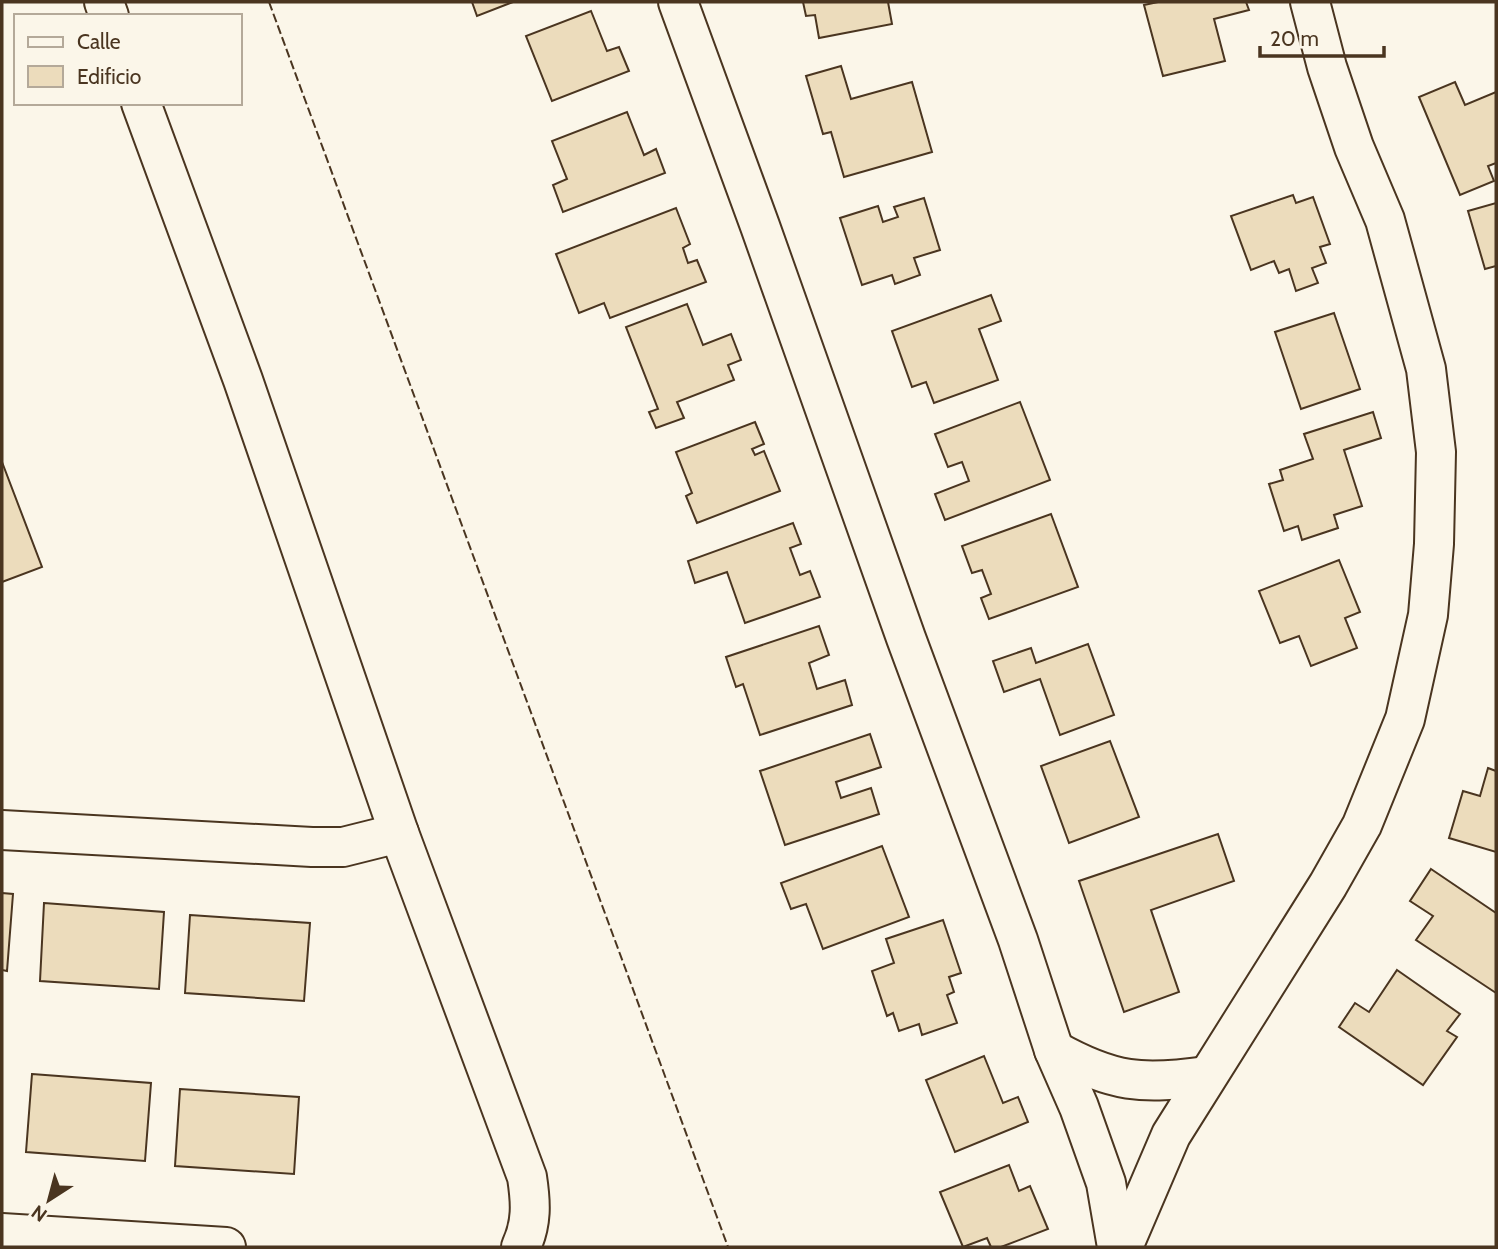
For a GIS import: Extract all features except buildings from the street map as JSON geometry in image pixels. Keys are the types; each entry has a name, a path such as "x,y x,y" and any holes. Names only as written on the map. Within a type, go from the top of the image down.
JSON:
{"street":[{"path":"678,2 1055,1050 1106,1183 1118,1247"},
{"path":"699,2 702,64"},
{"path":"1123,1247 1171,1135 1363,825 1405,719 1428,615 1434,544 1436,453 1426,369 1385,220 1354,147 1327,67 1310,2"},
{"path":"142,105 243,380 399,833 527,1177 531,1205 530,1228 521,1247"},
{"path":"2,830 312,847 342,847 399,833"},
{"path":"1055,1050 1087,1068 1122,1079 1161,1082 1207,1076"},
{"path":"2,1234 226,1247"}],"fence":[{"path":"269,2 728,1247"}]}
